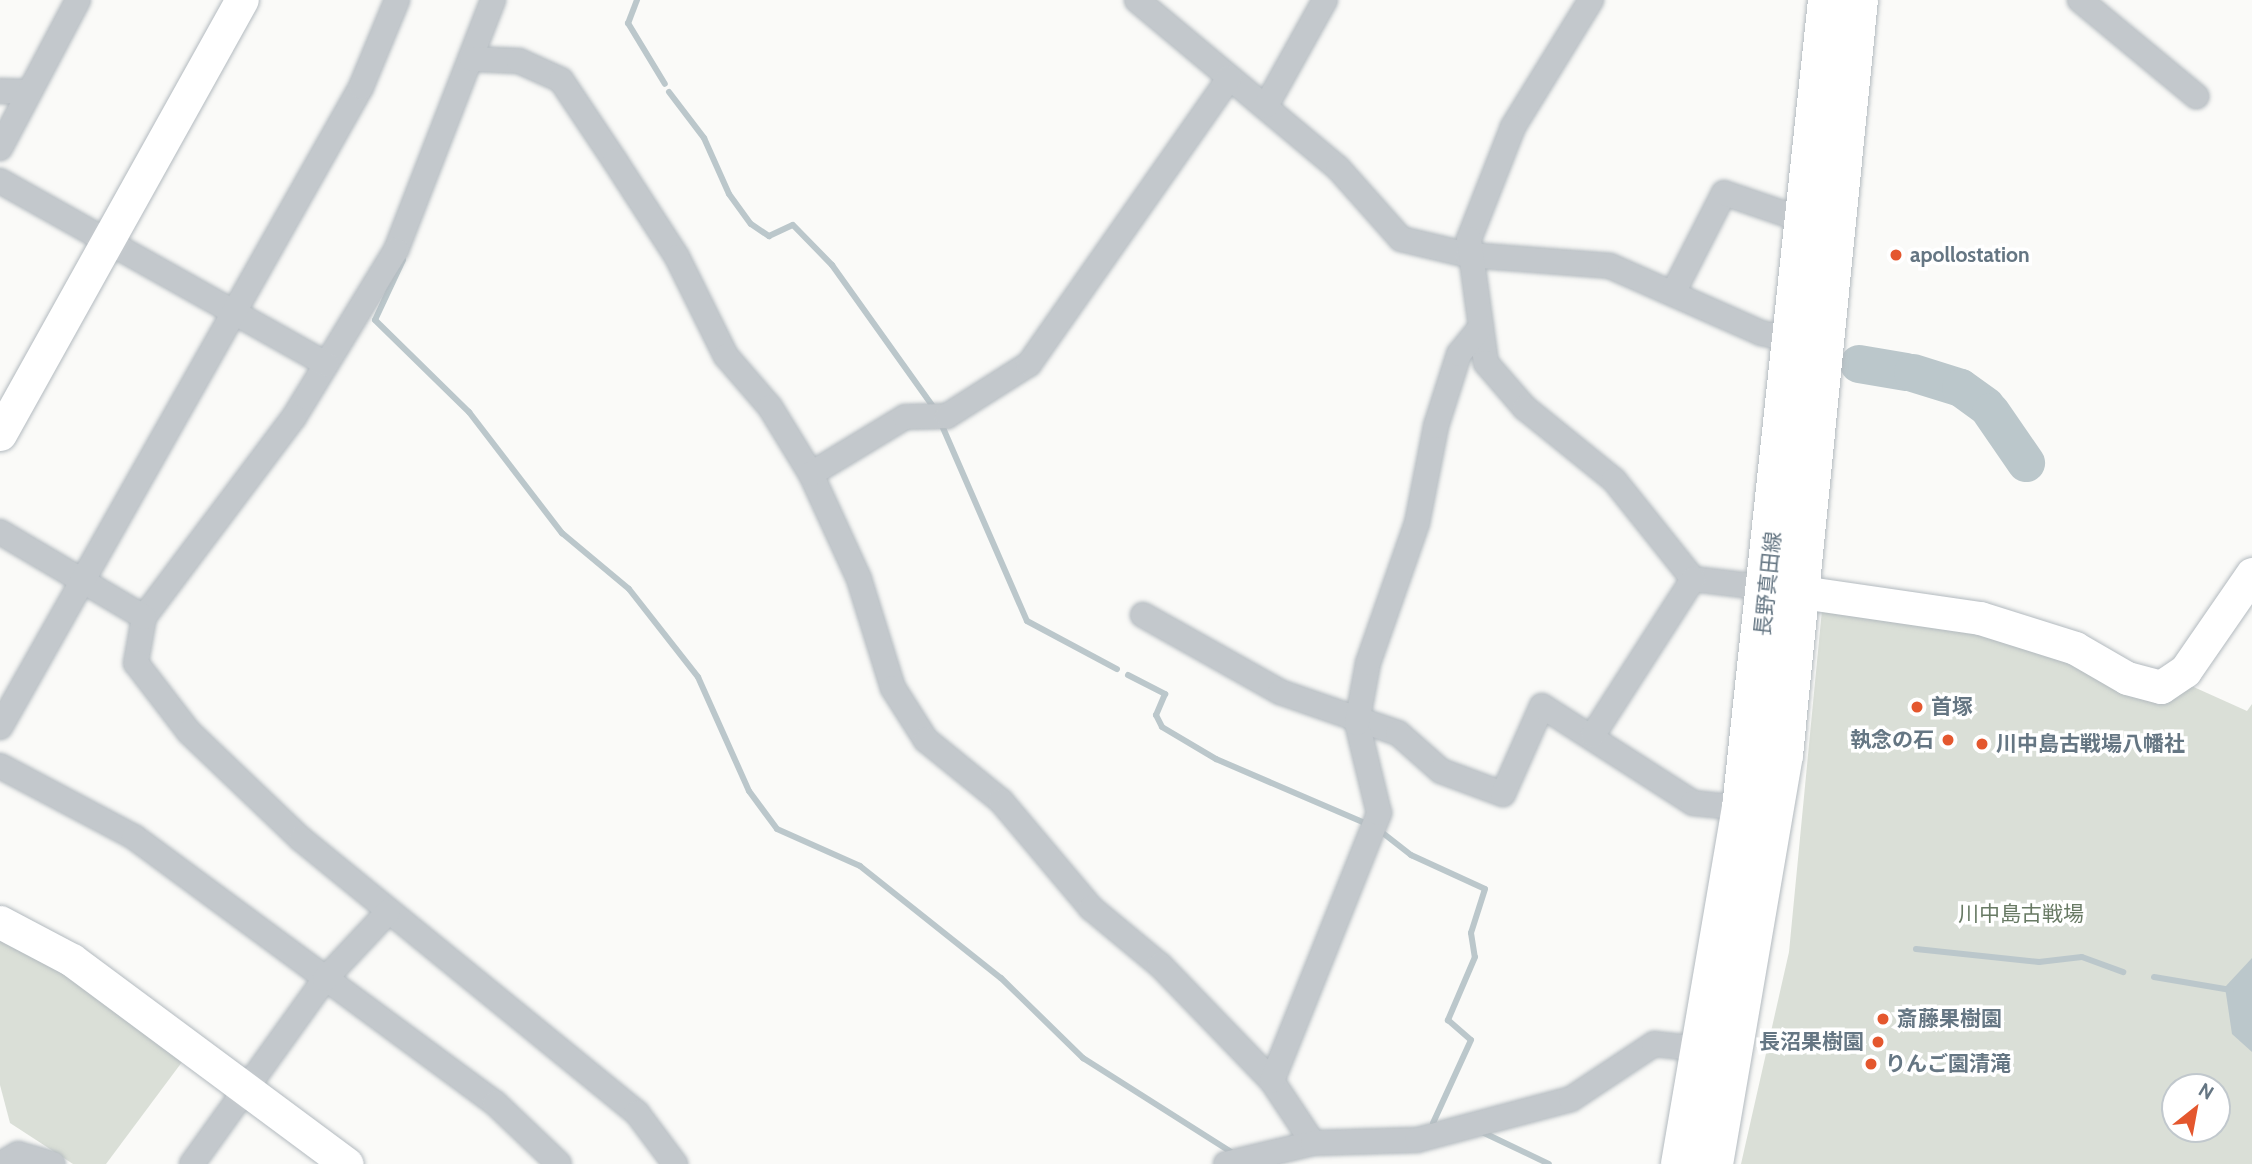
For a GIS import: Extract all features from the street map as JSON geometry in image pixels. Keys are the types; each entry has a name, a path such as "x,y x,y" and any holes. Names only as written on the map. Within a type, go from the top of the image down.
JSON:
{"main road":[{"name":"長野真田線","path":"1680,1164 1720,1051 1765,897 1785,590 1794,340 1827,0"},
{"name":"長野真田線","path":"1714,1164 1720,1051 1741,808 1785,590 1859,0"}],"street":[{"path":"0,148 79,0"},
{"path":"0,434 242,0"},
{"path":"0,727 361,87 397,0"},
{"path":"493,0 396,250 294,417 144,617 136,663 189,732 388,912 637,1113 671,1162"},
{"path":"1137,0 1338,168 1401,239 1468,255 1610,266 1761,333 1794,340"},
{"path":"1266,106 1325,0"},
{"path":"1591,0 1513,127 1468,239 1468,255 1486,363 1525,408 1614,480 1693,579 1980,618 2075,648 2126,678 2161,687 2185,671 2252,573"},
{"path":"2080,0 2196,96"},
{"path":"472,59 519,61 561,80 677,257 726,356 770,407 811,474 859,579 893,688 926,740 1001,801 1091,908 1160,965 1272,1081 1313,1143"},
{"path":"811,474 905,417 947,415 1030,364 1229,78"},
{"path":"0,91 29,92"},
{"path":"0,181 326,364"},
{"path":"1674,293 1724,193 1806,221"},
{"path":"1272,1081 1380,813 1356,723 1368,663 1417,523 1436,426 1459,354 1481,327"},
{"path":"0,532 144,617"},
{"path":"1593,735 1693,579"},
{"path":"1143,615 1280,692 1356,723 1390,729 1441,771 1503,794 1542,706 1593,735 1693,803 1741,808"},
{"path":"0,766 134,837 495,1103 559,1164"},
{"path":"192,1164 325,979 388,912"},
{"path":"0,922 72,960 348,1164"},
{"path":"1226,1164 1313,1143 1417,1140 1495,1121 1571,1099 1654,1044 1720,1051"},
{"path":"1,1164 18,1154 52,1164"}],"green space":[{"name":"川中島古戦場","path":"1822,610 1994,630 2187,684 2247,711 2252,704 2252,1164 1741,1164 1789,952"},
{"path":"0,934 81,977 185,1058 106,1164 73,1164 10,1123 0,1085"}],"shaded area":[{"path":"2252,958 2252,1052 2232,1034 2225,987"}],"waterway":[{"path":"637,0 628,23 665,84"},
{"path":"669,92 704,138 729,194 751,224 769,236 793,225 832,265 934,408"},
{"path":"403,260 375,320 469,412 562,533 629,589 698,677 749,791 777,829 860,866 1001,978 1083,1058 1231,1152"},
{"path":"1859,364 1906,372"},
{"path":"1913,373 1961,388 1986,406"},
{"path":"1991,412 2026,463"},
{"path":"940,421 1027,621 1117,669"},
{"path":"1128,675 1165,694 1156,715 1162,727 1216,759 1367,824"},
{"path":"1379,830 1411,855 1485,889 1471,933 1475,957 1448,1020 1471,1040 1433,1123"},
{"path":"1916,949 2039,962 2082,957 2123,972"},
{"path":"2154,977 2231,990"},
{"path":"1482,1132 1549,1164"}],"place":[{"name":"apollostation","path":"1896,255"},
{"name":"首塚","path":"1917,707"},
{"name":"執念の石","path":"1948,740"},
{"name":"川中島古戦場八幡社","path":"1982,744"},
{"name":"斎藤果樹園","path":"1883,1019"},
{"name":"長沼果樹園","path":"1878,1042"},
{"name":"りんご園清滝","path":"1871,1064"}]}
